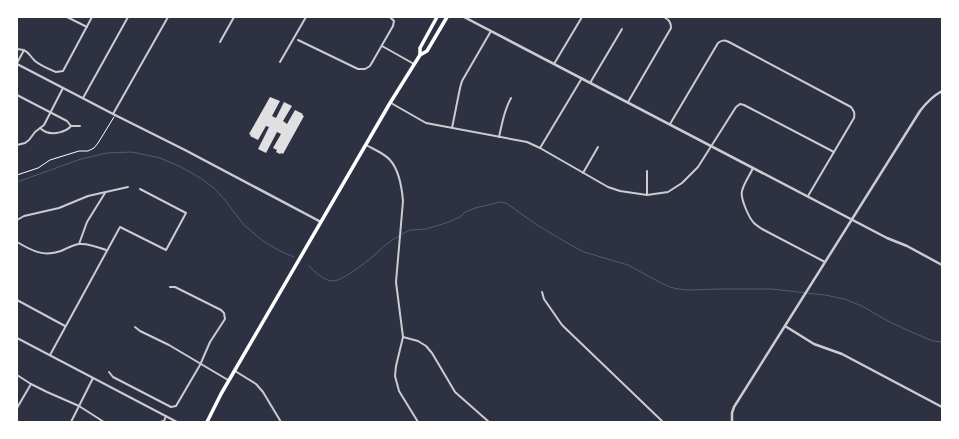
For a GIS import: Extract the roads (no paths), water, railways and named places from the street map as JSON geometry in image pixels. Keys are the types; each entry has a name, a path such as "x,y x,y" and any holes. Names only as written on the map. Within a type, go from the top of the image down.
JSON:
{"main road":[{"path":"420,55 420,48 437,17"},
{"path":"207,422 212,410 390,103 420,55 427,51 447,17"}],"street":[{"path":"67,17 86,27"},
{"path":"17,50 24,50 28,52 35,61 56,72 63,70 92,17"},
{"path":"83,98 128,17"},
{"path":"114,115 168,17"},
{"path":"220,42 234,17"},
{"path":"280,62 306,17"},
{"path":"298,40 358,69 365,69 370,66 394,26 394,21 390,17"},
{"path":"464,17 942,265"},
{"path":"554,64 582,17"},
{"path":"628,102 671,28 671,23 664,17"},
{"path":"590,83 622,29"},
{"path":"452,128 462,81 491,31"},
{"path":"670,124 718,43 721,41 729,42 851,107 854,110 854,118 808,196"},
{"path":"382,46 414,64"},
{"path":"24,50 17,63 321,222"},
{"path":"540,148 582,78"},
{"path":"17,145 25,143 29,140 46,122 63,88"},
{"path":"732,422 734,407 920,111 936,94 942,91"},
{"path":"17,95 67,121 71,126"},
{"path":"499,138 504,114 511,98"},
{"path":"390,103 426,123 526,142 540,148 608,187 620,191 647,195 668,192 682,183 698,167 736,107 740,104 834,152"},
{"path":"40,128 44,132 54,133 68,129 71,126 80,126"},
{"path":"366,145 390,160 396,169 402,190 403,201 396,282 403,337 395,376 399,391 418,422"},
{"path":"583,173 598,147"},
{"path":"753,168 741,194 750,218 762,229 825,262"},
{"path":"647,170 647,195"},
{"path":"17,220 24,216 58,208 88,196 128,187"},
{"path":"50,355 120,227 166,250 186,213 140,189"},
{"path":"79,244 87,222 105,193"},
{"path":"17,242 39,253 46,254 52,254 79,244 93,245 107,250"},
{"path":"109,372 113,377 171,407 176,406 200,365 210,342 225,319 225,316 221,310 175,287 170,287"},
{"path":"542,292 544,299 562,325 663,422"},
{"path":"17,300 66,326"},
{"path":"785,326 814,344 842,354 942,407"},
{"path":"135,327 229,381"},
{"path":"403,337 418,341 426,346 432,353 455,392 489,422"},
{"path":"17,338 177,422"},
{"path":"235,371 256,384 263,392 281,422"},
{"path":"17,375 31,384 79,406 104,422"},
{"path":"71,422 94,378"},
{"path":"17,408 31,384"},
{"path":"160,422 164,421 166,416"}],"waterway":[{"path":"17,182 81,159 107,153 132,152 160,158 181,167 202,179 215,189 244,225 263,241 294,257"},
{"path":"402,234 410,230 426,229 446,223 475,208 500,202 506,203 537,225 584,252 628,265 670,287 688,290 772,289 825,295 844,299 862,306 909,331 933,341 942,342"},
{"path":"309,266 325,279 332,281 337,280 357,268 393,239 399,236"}]}
